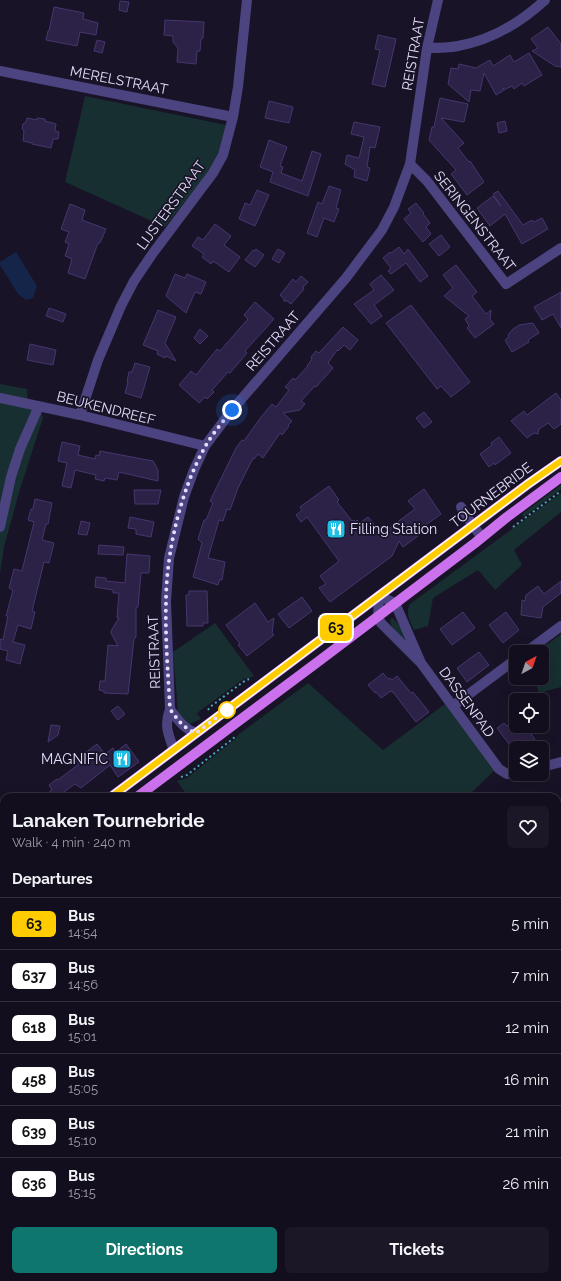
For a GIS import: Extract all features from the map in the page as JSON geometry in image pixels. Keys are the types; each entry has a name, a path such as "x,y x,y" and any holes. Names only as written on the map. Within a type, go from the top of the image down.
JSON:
{"main road":[{"name":"TOURNEBRIDE","path":"116,793 528,484 561,461"},
{"name":"TOURNEBRIDE","path":"142,793 378,617 561,477"}],"street":[{"name":"LIJSTERSTRAAT","path":"80,415 98,360 120,306 134,281 153,253 213,173 223,156 233,117 238,87 247,0"},
{"name":"REISTRAAT","path":"174,750 167,726 167,718 170,709 166,601 169,558 184,497 205,446 232,410 366,253 382,230 394,207 410,164 427,48 438,0"},
{"path":"427,48 457,47 479,41 518,23 545,0"},
{"name":"MERELSTRAAT","path":"0,71 233,117"},
{"name":"SERINGENSTRAAT","path":"410,164 427,181 506,284 561,248"},
{"name":"BEUKENDREEF","path":"0,398 80,415 205,446"},
{"path":"0,527 11,477 20,449 39,406"},
{"path":"461,507 482,537"},
{"path":"378,617 379,596 395,604"},
{"name":"DASSENPAD","path":"395,604 421,663"},
{"name":"DASSENPAD","path":"378,617 381,623 391,634 421,663 499,769 509,773"},
{"path":"535,645 561,626"},
{"path":"453,706 509,664"},
{"name":"REISTRAAT","path":"170,709 175,717 188,730 196,733"},
{"path":"549,765 561,762"}],"path":[{"path":"536,510 561,491"}],"green space":[{"path":"85,96 226,125 217,158 206,175 165,227 65,182"},
{"path":"0,384 27,389 28,403 39,406 43,418 20,489 4,547 0,574"},
{"path":"561,485 561,489 524,517 522,514"},
{"path":"561,493 561,512 514,550 522,565 495,590 478,570 433,598 428,626 414,630 408,614 410,604"},
{"path":"392,618 400,627 409,645 395,631 390,620"},
{"path":"215,623 254,676 242,680 197,713 201,719 190,724 184,720 178,712 173,652"},
{"path":"561,634 561,687 539,693 536,685 549,685 549,645 546,645"},
{"path":"308,683 383,750 445,704 495,770 471,793 185,793 177,781 187,778 234,740 239,734"}],"water":[{"path":"16,252 37,286 33,298 26,300 18,294 0,265 0,262"}],"building":[{"path":"120,1 129,2 127,12 119,10"},
{"path":"54,7 84,13 83,19 98,23 96,35 80,32 77,46 46,40"},
{"path":"165,20 204,22 203,38 201,39 200,51 197,51 196,64 177,62 178,48 173,42 173,36 164,35"},
{"path":"548,27 561,44 561,67 555,66 532,51 538,48 531,39"},
{"path":"378,35 396,39 385,87 372,84 380,50 375,49"},
{"path":"97,40 105,42 102,53 94,51"},
{"path":"529,53 542,75 524,86 522,83 514,89 512,86 504,90 503,88 503,91 496,95 484,73 480,91 471,90 469,102 448,84 451,68 458,69 459,64 476,68 490,60 493,66 510,55 514,62"},
{"path":"440,98 468,104 464,122 441,118 464,143 458,148 469,162 470,161 484,182 467,195 451,174 456,170 429,140 432,127 434,127"},
{"path":"269,101 293,107 289,123 265,118"},
{"path":"27,118 37,120 37,118 45,119 45,121 56,124 55,131 59,132 58,139 53,139 51,148 23,141 24,131 22,129"},
{"path":"505,121 507,131 499,133 497,123"},
{"path":"354,122 380,127 375,148 370,147 367,167 370,168 367,181 354,177 355,170 345,164 347,155 359,158 364,137 351,134"},
{"path":"269,140 287,147 280,166 283,167 281,173 302,181 312,151 321,154 308,196 270,182 273,172 260,167"},
{"path":"329,186 341,190 336,208 339,209 334,222 324,218 317,237 307,233 318,202 322,204"},
{"path":"257,190 269,195 255,226 239,219 245,203 250,205"},
{"path":"498,191 523,225 532,220 534,222 542,218 548,229 522,244 505,214 490,226 477,208 493,196 501,206 493,194"},
{"path":"416,203 430,223 426,227 431,234 423,242 404,219 411,213 408,209"},
{"path":"70,204 85,210 82,220 106,229 100,243 98,243 85,279 68,273 72,259 65,256 69,244 65,242 69,232 61,229"},
{"path":"215,224 231,236 224,245 240,257 229,272 213,261 211,264 202,257 204,254 192,246 198,237 203,240"},
{"path":"441,235 450,247 439,256 429,244"},
{"path":"399,247 404,254 408,249 428,276 420,282 406,263 391,274 388,271 391,268 383,258"},
{"path":"256,249 264,255 255,267 245,260 253,250 254,251"},
{"path":"278,249 285,253 279,263 272,259"},
{"path":"456,265 477,292 472,296 486,314 491,310 490,319 494,324 475,338 467,328 469,326 465,319 469,316 444,296 453,288 443,275"},
{"path":"175,274 185,278 187,274 206,282 201,294 195,292 186,313 166,296"},
{"path":"381,275 394,290 374,305 382,316 371,324 354,304 374,290 370,284"},
{"path":"301,276 308,282 303,287 304,289 291,304 284,301 280,295 293,279 296,282"},
{"path":"561,292 561,328 553,314 542,320 534,307"},
{"path":"255,302 274,319 245,351 247,353 230,373 228,372 212,390 214,392 207,399 205,397 199,403 179,385 191,371 196,375 217,349 220,351 248,319 244,315"},
{"path":"411,305 470,382 451,397 441,386 437,389 386,323"},
{"path":"49,308 66,314 63,322 46,316"},
{"path":"158,310 176,317 165,343 176,361 166,356 165,358 157,354 158,351 143,345"},
{"path":"533,323 539,333 528,340 529,342 512,352 505,340 509,337 508,335 519,325"},
{"path":"343,327 358,340 350,350 344,345 338,351 337,350 328,363 333,368 301,401 305,404 300,410 283,413 292,421 282,435 280,433 263,458 258,454 254,459 253,458 238,488 230,510 227,509 223,521 219,520 208,558 225,562 222,580 220,579 218,585 193,577 202,543 198,539 204,520 206,520 213,503 210,501 236,448 242,440 244,441 272,404 276,407 289,390 285,387 293,378 295,380 308,366 312,359 311,357 316,351 319,353"},
{"path":"200,329 208,336 200,344 194,338"},
{"path":"30,344 56,350 53,365 27,360"},
{"path":"135,363 150,367 141,398 125,393 129,372 132,372"},
{"path":"556,393 561,400 561,424 554,429 548,423 539,429 538,434 534,433 527,438 511,421 524,411 527,415"},
{"path":"424,412 432,422 424,428 416,418"},
{"path":"499,437 511,453 495,465 494,463 489,467 480,454 492,445 491,443"},
{"path":"62,442 80,446 78,455 95,459 96,455 99,456 100,451 153,461 158,470 158,481 119,472 117,480 105,478 104,481 95,479 96,475 75,470 71,488 62,486 67,463 58,461"},
{"path":"329,486 339,500 337,502 352,521 354,520 355,522 357,520 360,523 368,517 377,528 379,526 384,532 415,509 408,501 424,489 441,514 416,532 418,536 403,547 399,541 392,556 330,602 319,588 326,584 320,576 339,561 307,517 301,522 296,515 302,510 300,507"},
{"path":"134,490 161,490 158,504 135,504"},
{"path":"35,499 52,503 48,524 46,524 42,540 54,543 49,563 44,562 32,611 35,612 31,629 18,625 13,642 25,645 20,664 6,660 8,651 0,649 0,639 3,640 8,616 6,616 13,590 9,588 14,569 22,571 34,522 28,520 31,509 33,509"},
{"path":"130,517 154,522 151,537 136,534 136,529 128,528"},
{"path":"81,521 90,523 87,535 78,534"},
{"path":"99,545 124,547 123,555 98,554"},
{"path":"127,554 150,556 149,573 141,573 138,607 136,607 136,637 134,639 128,694 104,693 104,691 99,690 100,681 105,681 108,645 118,646 111,631 119,618 117,618 119,593 113,593 113,590 95,587 96,577 106,578 106,581 125,583"},
{"path":"561,581 561,593 543,607 541,618 521,615 522,600 525,601 526,595 538,586 544,594"},
{"path":"189,591 207,591 208,623 203,623 203,626 187,626 186,595 189,595"},
{"path":"302,597 312,611 289,628 278,614"},
{"path":"255,603 268,622 274,618 272,633 274,635 247,656 238,645 240,644 226,625"},
{"path":"463,612 475,628 452,645 440,629"},
{"path":"506,612 519,630 503,643 489,625"},
{"path":"479,652 489,665 467,682 457,668"},
{"path":"383,673 388,679 390,678 392,680 397,676 411,693 413,692 429,712 416,722 393,692 391,691 381,698 376,692 375,693 368,685"},
{"path":"118,706 125,714 118,720 111,711"},
{"path":"504,723 507,726 509,725 509,733 530,733 535,739 531,741 509,741 509,744 497,728"},
{"path":"51,725 60,726 58,735 48,742"},
{"path":"97,744 105,754 113,748 116,752 126,744 139,762 118,777 110,765 81,788 75,784 63,793 48,793 52,790 49,785 79,764 76,760"}],"bus line":[{"name":"63","path":"116,793 528,484 561,461"}],"place":[{"name":"Filling Station","path":"336,529"},
{"name":"MAGNIFIC","path":"122,759"}],"route":[{"path":"227,710 196,733 188,730 175,717 170,709 166,601 169,558 184,497 205,446 232,410"}]}
